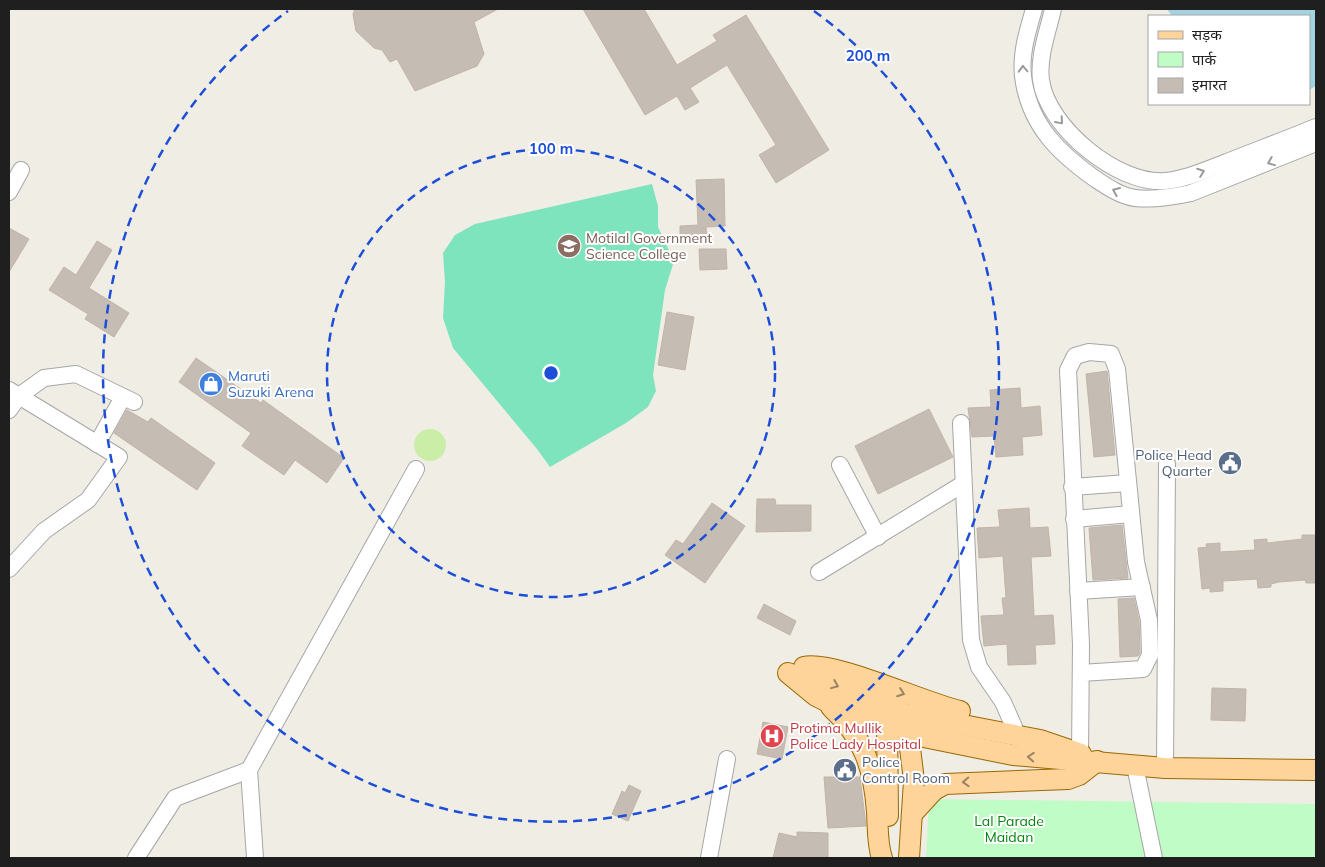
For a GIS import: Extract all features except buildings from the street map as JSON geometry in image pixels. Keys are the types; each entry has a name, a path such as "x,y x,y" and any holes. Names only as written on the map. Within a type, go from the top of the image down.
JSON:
{"main road":[{"path":"788,674 806,666 831,668 932,704 1000,721 1088,757"},
{"path":"788,674 823,680 887,716 909,734 1013,755 1088,757 1135,766 1165,768 1316,770"},
{"path":"788,674 816,696 826,701 887,716 906,714 1048,742"},
{"path":"826,701 846,721 861,742 870,766 877,804 882,858"},
{"path":"906,714 914,781 909,858"},
{"path":"887,716 887,858"},
{"path":"912,814 934,790 944,784 1068,779 1079,775 1088,757"}],"street":[{"path":"1034,9 1023,50 1022,67 1024,83 1032,112 1045,135 1068,160 1109,188 1133,198 1174,197 1191,193 1316,144"},
{"path":"1053,9 1040,64 1045,97 1056,117 1082,145 1120,171 1137,178 1165,181 1195,174 1316,127"},
{"path":"9,192 21,170"},
{"path":"1081,673 1143,669 1150,655 1149,620 1136,562 1117,369 1111,354 1090,352 1075,356 1068,370 1081,673 1088,757"},
{"path":"9,410 14,393 44,378 76,374 128,400 97,444"},
{"path":"9,569 44,531 88,500 119,457 14,393"},
{"path":"961,423 971,640 979,667 1003,702 1014,727"},
{"path":"1165,768 1167,464"},
{"path":"840,465 878,537"},
{"path":"256,858 249,770 416,469"},
{"path":"1072,486 1128,482"},
{"path":"819,572 963,484"},
{"path":"1074,519 1131,514"},
{"path":"1078,591 1142,586"},
{"path":"709,858 727,758"},
{"path":"1135,766 1154,858"},
{"path":"136,858 175,798 249,770"}],"green space":[{"path":"652,184 658,206 658,227 674,261 665,290 653,375 656,391 648,407 626,423 550,467 453,348 443,318 445,282 443,253 455,235 475,224"},
{"path":"430,429 436,430 441,434 445,439 445,451 441,456 436,460 430,461 424,460 419,456 415,451 414,445 415,439 419,434 424,430"},
{"name":"Lal Parade Maidan","path":"929,799 1316,804 1316,858 926,858"}],"water":[{"path":"1167,9 1316,9 1316,86 1310,89 1310,15 1171,15"}],"place":[{"name":"Motilal Government Science College","path":"569,246"},
{"name":"Maruti Suzuki Arena","path":"211,384"},
{"name":"Police Head Quarter","path":"1230,463"},
{"name":"Protima Mullik Police Lady Hospital","path":"772,736"},
{"name":"Police Control Room","path":"845,770"}]}
